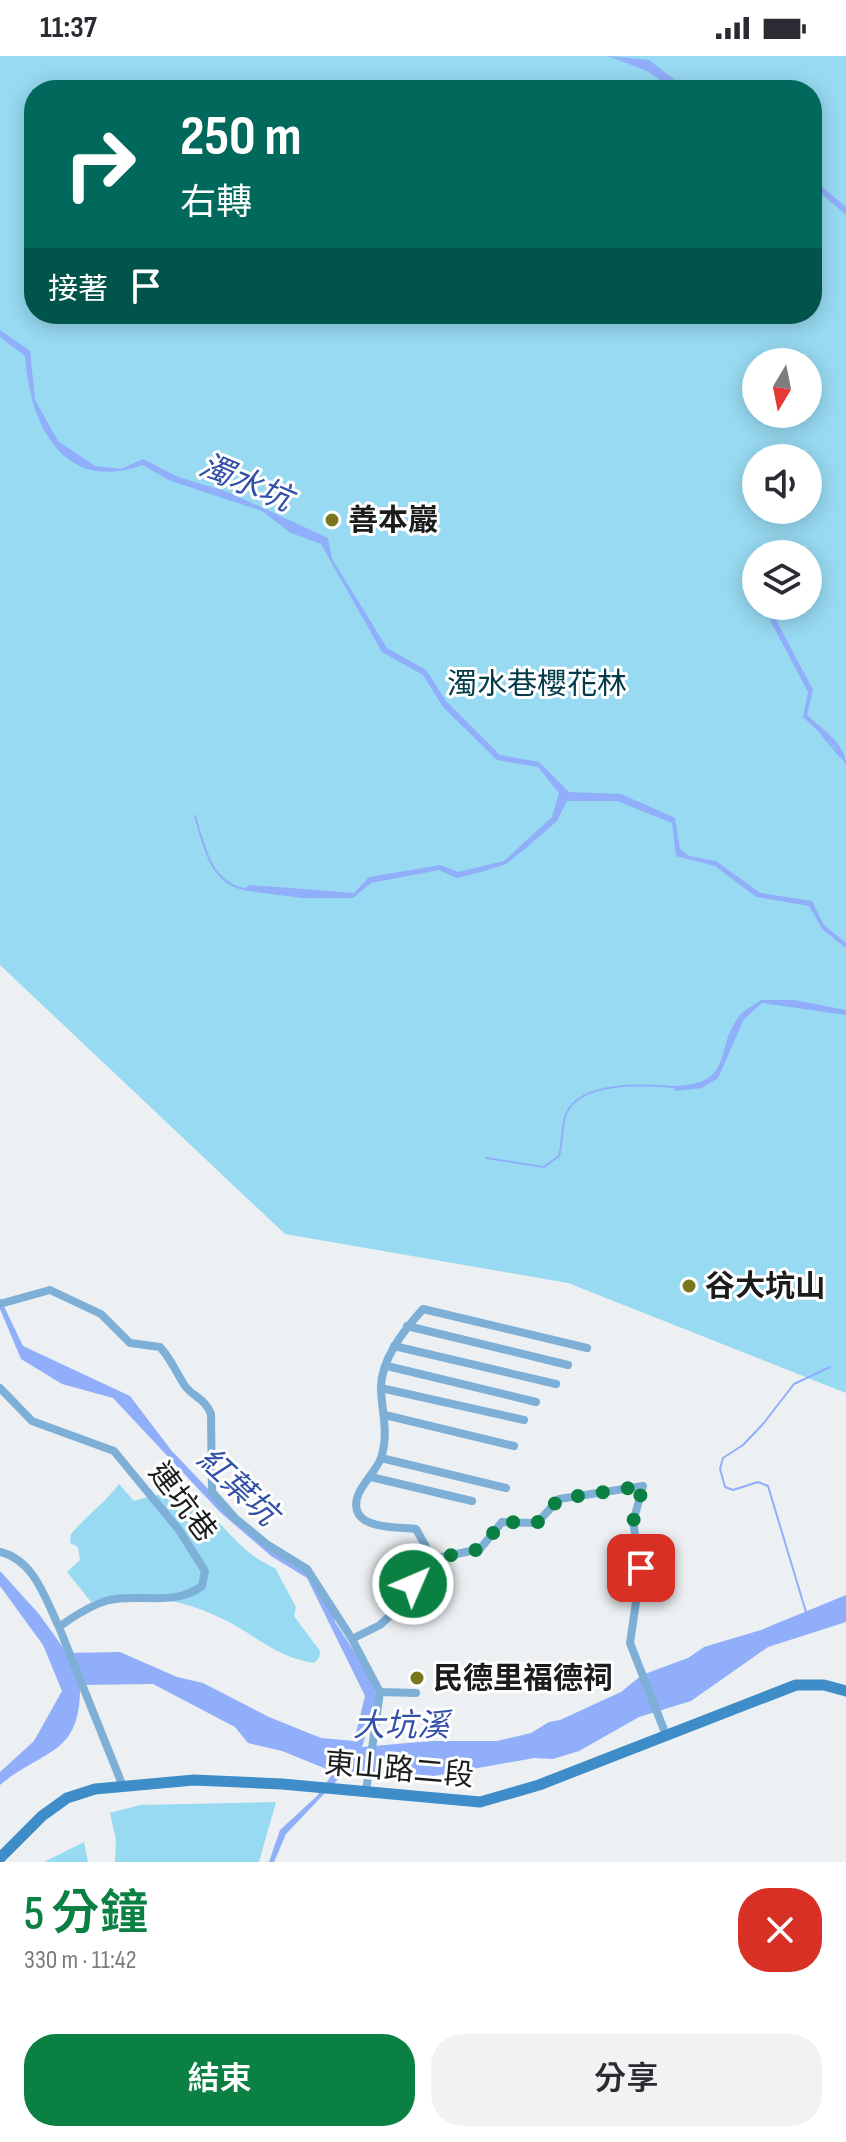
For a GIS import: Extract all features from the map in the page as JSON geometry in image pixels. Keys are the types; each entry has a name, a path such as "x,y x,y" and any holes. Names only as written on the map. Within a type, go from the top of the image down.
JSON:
{"main road":[{"name":"東山路二段","path":"0,1858 42,1816 67,1798 122,1784 194,1780 367,1785 480,1802 539,1785 796,1685 824,1685 846,1691"}],"street":[{"path":"0,1304 50,1290 101,1314 130,1343 160,1347 178,1369 188,1390 206,1402 211,1414 212,1492 235,1518 268,1545 307,1569 352,1639 380,1692 367,1785"},
{"path":"433,1559 416,1529 368,1523 358,1514 356,1502 381,1458 385,1415 381,1388 394,1346 407,1326 423,1309 587,1348"},
{"path":"407,1326 568,1365"},
{"path":"394,1346 556,1384"},
{"path":"387,1366 536,1402"},
{"name":"連坑巷","path":"0,1388 32,1421 114,1451 179,1530 206,1577 202,1586 191,1594 172,1599 109,1600 78,1613 59,1627"},
{"path":"381,1388 524,1420"},
{"path":"385,1415 514,1446"},
{"path":"381,1458 506,1488"},
{"path":"371,1477 472,1501"},
{"path":"352,1639 380,1625 393,1613 433,1559 480,1549 502,1522 537,1523 559,1499 643,1486 633,1522 641,1568 630,1643 666,1735"},
{"path":"0,1552 13,1555 34,1576 70,1649 122,1784"},
{"path":"380,1692 416,1693"}],"green space":[{"name":"濁水巷櫻花林","path":"0,56 846,56 846,1393 568,1283 285,1234 0,965"},
{"path":"119,1484 134,1501 160,1495 180,1496 197,1504 239,1544 275,1568 296,1607 294,1616 320,1651 319,1658 314,1663 288,1656 225,1620 176,1602 125,1597 91,1602 67,1572 80,1560 78,1547 70,1543 71,1534"},
{"path":"276,1802 259,1862 115,1862 116,1840 110,1813 140,1805"},
{"path":"84,1842 88,1862 44,1862"}],"water":[{"path":"608,56 649,60 675,80 660,80 647,71"},
{"path":"822,187 846,207 846,215 822,195"},
{"path":"0,330 30,351 35,400 58,441 95,466 121,469 143,459 178,477 228,492 328,538 332,559 387,648 426,670 446,701 500,755 539,762 569,792 621,794 675,818 680,849 689,856 716,861 760,893 812,901 824,925 846,943 846,948 823,930 809,906 756,897 715,866 676,856 672,823 617,801 567,801 557,821 506,864 457,878 439,870 371,883 353,898 302,898 249,891 245,888 250,885 354,893 369,877 440,865 458,872 504,861 552,817 559,793 538,767 497,760 443,707 423,675 382,652 321,544 291,533 262,511 171,481 142,465 114,471 91,470 72,461 56,447 43,428 28,382 25,356 0,337"},
{"path":"776,620 813,690 807,715 838,744 846,765 834,746 803,717 808,692 771,622"},
{"path":"761,1000 794,1000 846,1010 846,1015 762,1003 744,1019 718,1078 702,1088 675,1091 674,1086 694,1084 715,1072 740,1015"},
{"name":"大坑溪","path":"0,1298 23,1346 130,1396 171,1450 210,1491 258,1535 311,1570 331,1600 335,1622 371,1677 377,1697 362,1747 431,1741 497,1741 531,1733 549,1722 621,1692 642,1675 688,1658 704,1647 761,1630 846,1595 846,1622 768,1647 691,1701 639,1717 579,1751 553,1759 534,1758 406,1781 342,1775 286,1834 274,1862 269,1862 280,1830 317,1796 334,1772 282,1751 248,1743 235,1727 153,1684 80,1685 79,1708 67,1738 57,1748 0,1785 0,1772 34,1741 62,1691 43,1645 0,1586 0,1571 39,1614 67,1653 120,1652 177,1677 203,1683 269,1717 321,1738 354,1741 365,1696 307,1578 271,1556 220,1512 113,1398 62,1384 21,1359 0,1309"}],"waterway":[{"path":"822,735 841,757"},
{"path":"195,816 206,852 217,872 235,886 248,890"},
{"path":"486,1158 544,1167 559,1156 567,1112 587,1094 616,1087 675,1087"},
{"path":"806,1612 768,1486 758,1482 733,1490 725,1487 720,1469 723,1458 743,1445 794,1384 830,1367"}],"place":[{"name":"善本巖","path":"332,520"},
{"name":"谷大坑山","path":"689,1286"},
{"name":"民德里福德祠","path":"417,1678"}],"route":[{"path":"413,1584 430,1567 433,1559 480,1549 502,1522 537,1523 552,1503 559,1499 643,1486 633,1522 641,1568"}],"water label":[{"name":"濁水坑","path":"246,482"},
{"name":"紅葉坑","path":"238,1486"}]}
